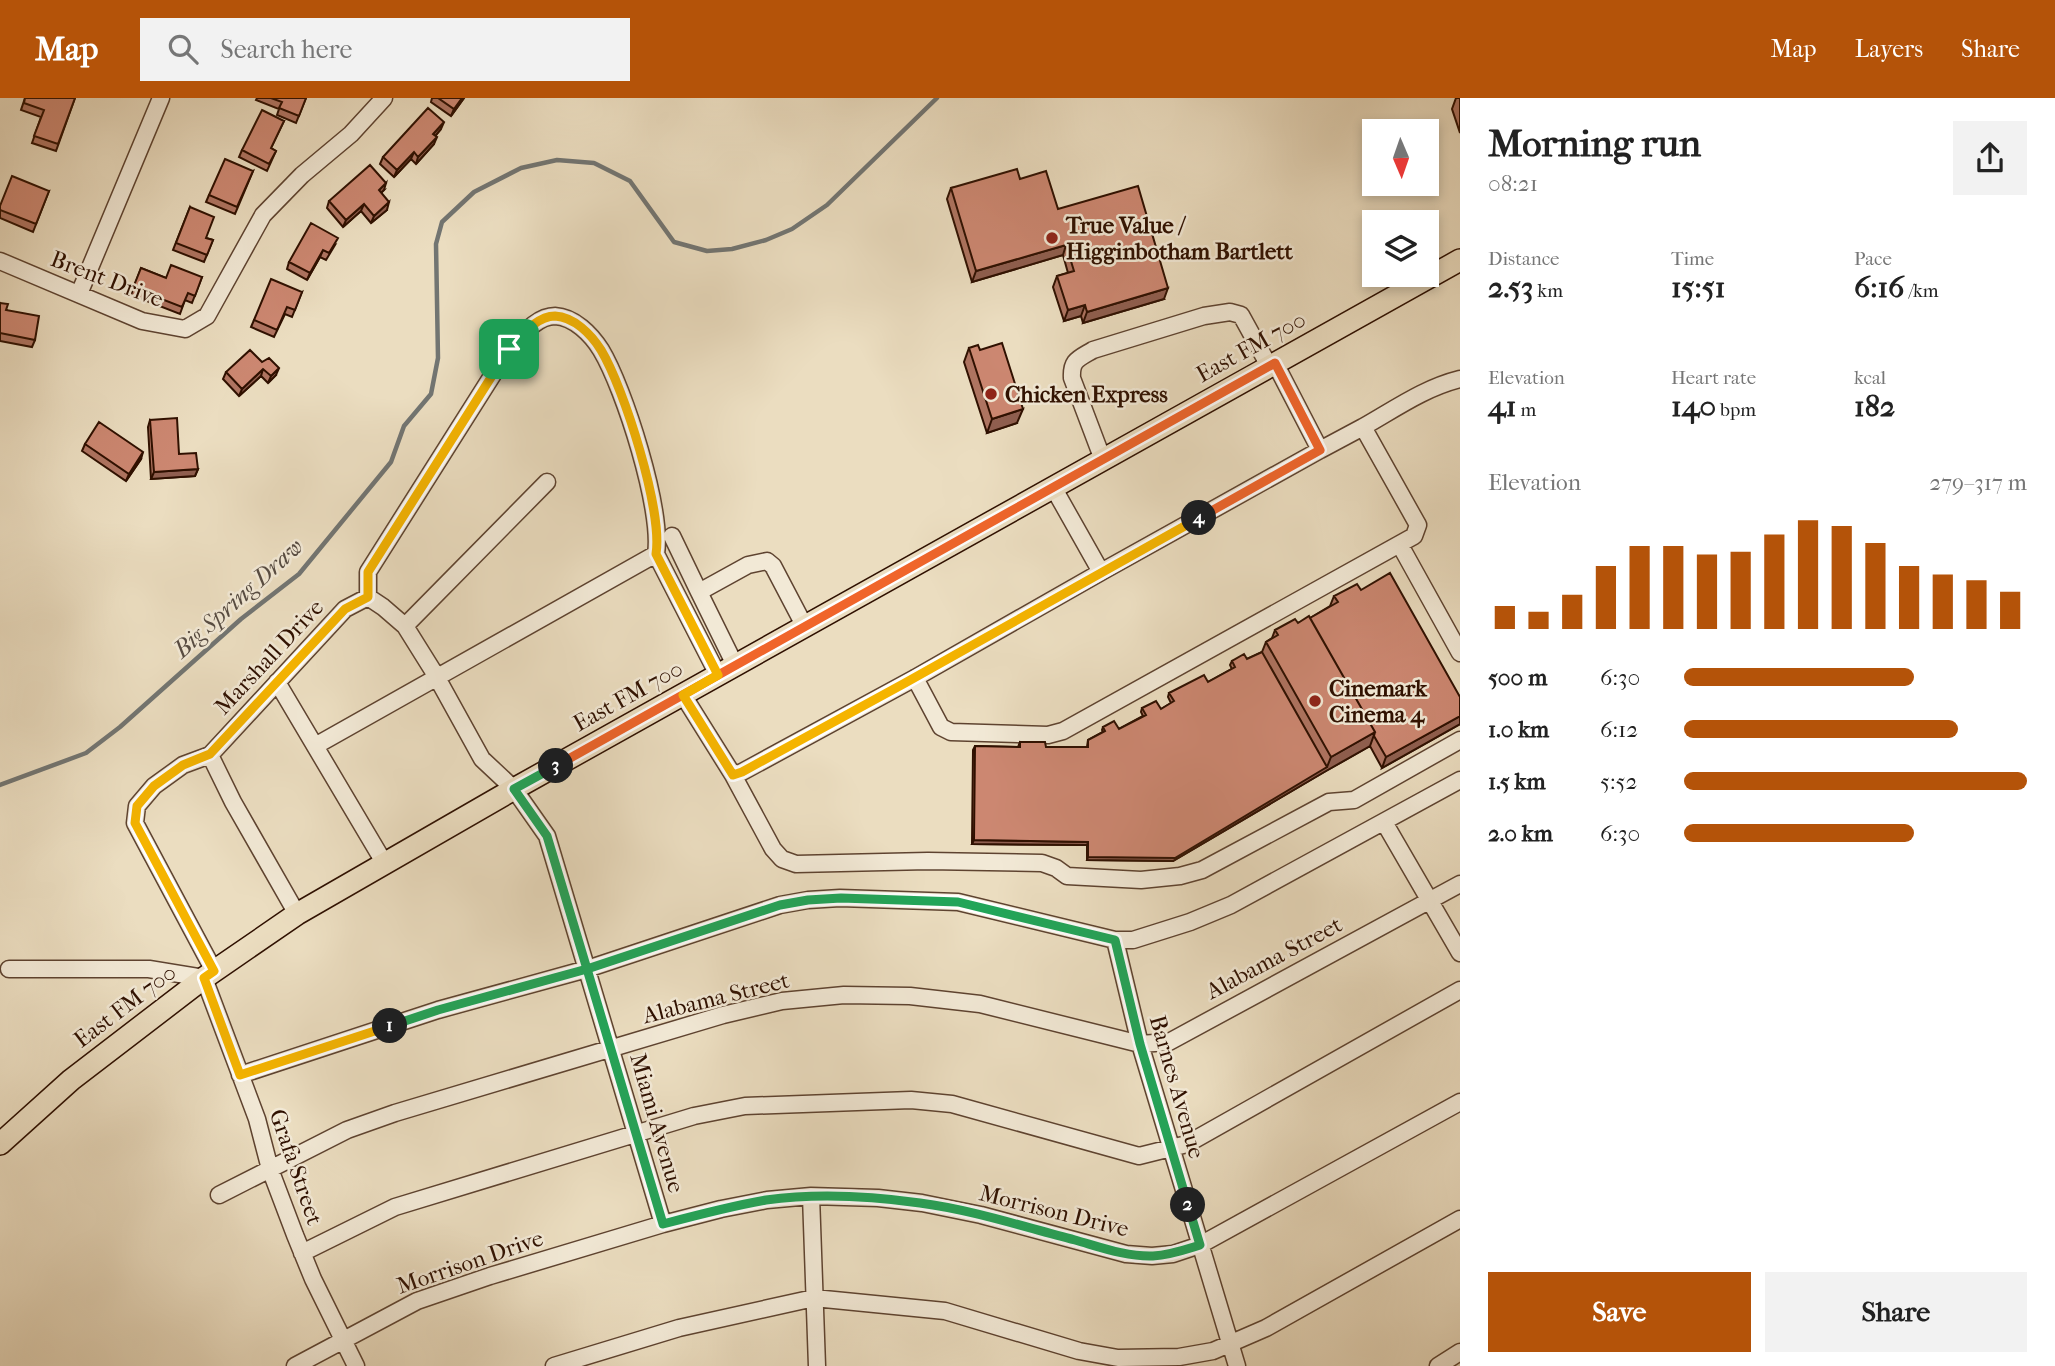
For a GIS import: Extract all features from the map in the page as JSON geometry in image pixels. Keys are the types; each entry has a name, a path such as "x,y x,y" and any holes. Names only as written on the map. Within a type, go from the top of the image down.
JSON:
{"main road":[{"name":"East FM 700","path":"0,1144 71,1080 209,975 297,914 514,789 1460,260"}],"street":[{"path":"79,294 161,98"},
{"name":"Brent Drive","path":"0,261 142,321 185,329 207,316 263,215 302,175 351,134 384,98"},
{"path":"1102,460 1072,379 1072,367 1078,359 1093,350 1204,316 1230,312 1241,315 1320,450"},
{"path":"547,482 405,626 368,597 368,572 509,349 537,321 553,316 564,318 581,326 600,349 612,372 636,438 654,514 658,542 656,554 727,670"},
{"path":"733,775 915,678 1422,393 1442,383 1460,379"},
{"path":"915,678 941,727 951,732 1056,733 1399,545 1414,536 1418,525 1363,427"},
{"path":"1053,487 1101,572"},
{"path":"672,536 699,592 727,670"},
{"path":"1399,545 1460,653"},
{"path":"315,746 656,554"},
{"path":"699,592 748,565 767,561 773,566 805,626"},
{"name":"Marshall Drive","path":"210,754 345,609 368,597"},
{"name":"Miami Avenue","path":"405,626 482,759 514,789 547,836 663,1224"},
{"path":"277,682 385,864"},
{"path":"683,695 733,775 773,849 782,859 796,864 928,861 1042,863 1067,876 1141,880 1180,876 1202,870 1329,802 1354,800 1460,740"},
{"path":"210,754 233,802 297,914"},
{"name":"Grafa Street","path":"210,754 183,765 154,786 137,806 135,823 209,975 240,1075 257,1119 270,1169 302,1253 356,1366"},
{"path":"240,1075 438,1010 587,969 780,905 808,900 958,902 1115,940 1133,940 1190,922 1231,905 1460,780"},
{"path":"1384,822 1460,953"},
{"name":"Alabama Street","path":"219,1195 347,1130 395,1113 723,1015 782,1001 845,995 910,996 980,1004 1140,1044 1168,1042 1460,884"},
{"name":"Barnes Avenue","path":"1115,940 1140,1044 1237,1366"},
{"path":"9,969 149,969 209,975"},
{"path":"302,1253 395,1207 694,1116 745,1105 911,1100 952,1104 1139,1156 1187,1144 1460,990"},
{"name":"Morrison Drive","path":"296,1366 417,1301 663,1224 767,1200 811,1196 878,1198 922,1203 981,1215 1126,1254 1173,1254 1200,1245 1460,1102"},
{"path":"811,1196 817,1366"},
{"path":"554,1366 679,1328 814,1298 945,1311 1079,1351 1118,1358 1179,1357 1213,1351 1266,1328 1460,1219"},
{"path":"1440,1366 1460,1352"}],"building":[{"path":"25,98 75,98 58,144 34,136 44,110 24,103"},
{"path":"271,98 306,98 299,116 279,108 282,102"},
{"path":"438,98 462,98 454,109"},
{"path":"428,108 444,122 433,134 437,137 418,157 414,152 397,170 383,157"},
{"path":"262,110 284,121 271,148 276,151 269,164 242,150"},
{"path":"225,159 253,171 237,207 209,195"},
{"path":"370,165 386,183 379,190 389,202 374,216 364,204 346,220 329,201"},
{"name":"True Value / Higginbotham Bartlett","path":"1017,169 1020,179 1046,171 1058,209 1138,186 1168,288 1087,312 1085,305 1068,310 1057,276 1074,271 1066,245 976,271 951,188"},
{"path":"12,176 49,191 36,224 0,210"},
{"path":"190,207 214,217 206,238 213,240 207,255 176,243"},
{"path":"311,223 338,238 329,253 323,250 310,273 289,262"},
{"path":"171,265 202,277 195,296 188,293 182,307 133,288 141,268 166,278"},
{"path":"271,279 302,292 295,310 287,307 277,330 254,320"},
{"path":"0,303 8,304 6,310 39,316 35,340 0,333"},
{"path":"1002,343 1023,409 992,419 969,348 978,345 980,350"},
{"path":"250,350 262,362 269,358 279,368 271,376 263,369 242,389 226,372"},
{"path":"177,418 179,454 196,453 198,469 154,472 150,420"},
{"path":"99,422 143,452 129,474 85,444"},
{"path":"1390,573 1460,697 1460,716 1386,757 1374,736 1375,732 1310,618 1338,602 1334,596 1357,584 1361,590"},
{"name":"Cinemark Cinema 4","path":"1309,616 1375,732 1331,757 1266,642 1278,635 1275,630 1295,619 1298,623"},
{"path":"1262,652 1327,767 1175,858 1088,857 1088,842 974,840 975,746 1020,747 1020,742 1045,742 1046,747 1088,747 1088,740 1105,731 1103,727 1114,721 1119,729 1146,715 1142,708 1156,701 1161,709 1174,701 1169,693 1204,675 1208,682 1235,667 1232,661 1244,654 1247,659"}],"waterway":[{"name":"Big Spring Draw","path":"0,785 86,753 120,727 241,619 299,574 391,462 404,426 431,394 438,358 436,244 442,222 474,192 521,168 557,160 594,163 630,181 674,242 707,251 732,249 766,240 792,229 827,205 937,98"}],"place":[{"name":"True Value / Higginbotham Bartlett","path":"1052,238"},
{"name":"Chicken Express","path":"991,394"},
{"name":"Cinemark Cinema 4","path":"1315,701"}],"route":[{"path":"509,349 368,572 368,597 345,609 210,754 183,765 154,786 137,806 135,823 214,971 204,978 240,1075 438,1010 587,969 663,1224 767,1200 811,1196 878,1198 922,1203 981,1215 1126,1254 1173,1254 1200,1245 1140,1044 1115,940 958,902 841,898 780,905 587,969 547,836 514,789 683,695 1275,363 1320,450 905,683 733,775 683,695 718,675 656,554 658,542 654,514 636,438 612,372 600,349 581,326 553,316 537,321 509,349"}]}
